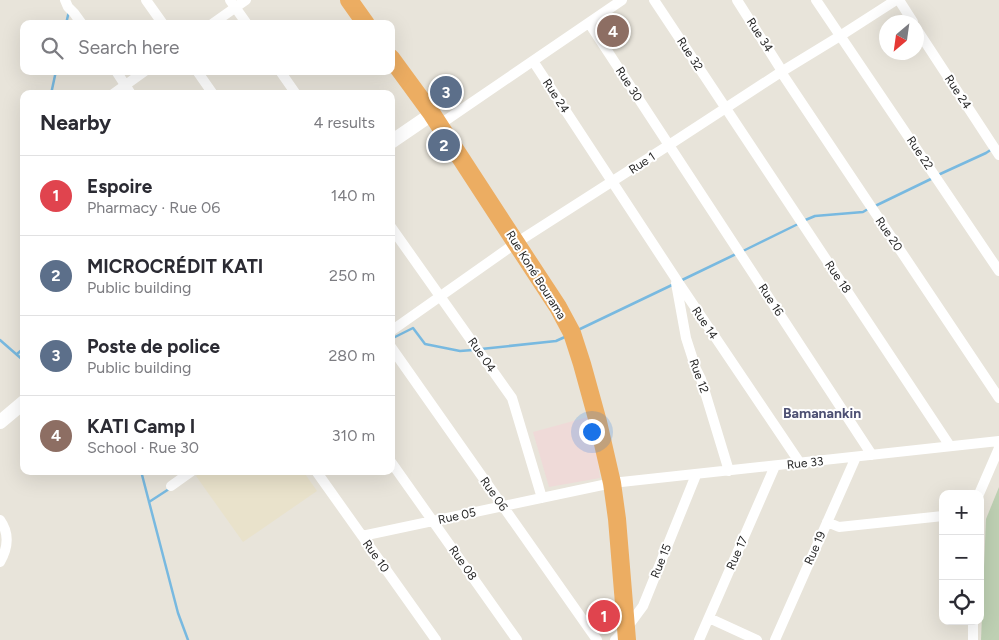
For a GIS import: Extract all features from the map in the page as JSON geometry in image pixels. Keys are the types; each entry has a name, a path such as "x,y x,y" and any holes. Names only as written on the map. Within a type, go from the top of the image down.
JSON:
{"highway":[{"path":"349,0 363,20"},
{"name":"Rue Koné Bourama","path":"395,64 435,120 516,243 558,308 572,334 598,422 612,483 617,519 623,636"}],"street":[{"path":"146,0 160,20"},
{"path":"216,20 233,4 246,0"},
{"path":"395,140 435,120 533,61 622,0"},
{"name":"Rue 32","path":"654,0 726,108"},
{"name":"Rue 34","path":"737,0 782,71"},
{"name":"Rue 22","path":"816,0 999,271"},
{"path":"897,0 908,15"},
{"name":"Rue 1","path":"395,328 516,243 782,71 897,0"},
{"path":"233,4 244,20"},
{"path":"69,7 79,20"},
{"name":"Rue 30","path":"589,23 669,145"},
{"name":"Rue 24","path":"924,40 996,150"},
{"name":"Rue 24","path":"533,61 612,182"},
{"name":"Rue 20","path":"782,71 999,398"},
{"path":"119,75 128,89 141,75"},
{"path":"200,75 209,90"},
{"path":"283,75 293,90"},
{"name":"Rue 18","path":"726,108 950,446"},
{"name":"Rue 16","path":"669,145 872,455"},
{"name":"Rue 14","path":"612,182 800,463"},
{"name":"Rue 04","path":"395,234 512,398 542,498"},
{"name":"Rue 12","path":"676,279 675,284 686,338 701,379 728,471"},
{"name":"Rue 06","path":"395,353 598,640"},
{"path":"0,422 20,405"},
{"name":"Rue 33","path":"612,483 999,441"},
{"path":"981,490 999,448"},
{"name":"Rue 19","path":"775,640 856,457"},
{"name":"Rue 17","path":"699,640 775,466"},
{"name":"Rue 08","path":"395,468 517,640"},
{"path":"171,486 186,475"},
{"name":"Rue 10","path":"319,475 436,640"},
{"name":"Rue 15","path":"623,636 643,606 696,475"},
{"name":"Rue 05","path":"362,536 612,483"},
{"path":"827,522 839,527 939,516"},
{"path":"0,520 6,533 7,546 0,562"},
{"path":"709,618 757,640"},
{"path":"973,625 973,640"}],"shaded area":[{"path":"588,417 596,443 600,478 549,487 533,432"},
{"path":"306,475 317,491 243,542 196,476"}],"green space":[{"path":"999,487 999,640 981,640 982,625 984,625 986,519"}],"waterway":[{"path":"67,20 69,11"},
{"path":"52,90 55,75"},
{"path":"938,175 992,149"},
{"path":"873,207 933,178"},
{"path":"803,221 815,216 863,212 868,209"},
{"path":"743,251 798,224"},
{"path":"680,281 738,253"},
{"path":"578,330 672,285"},
{"path":"395,337 413,328 425,344 460,351 473,350"},
{"path":"481,349 556,341 567,336"},
{"path":"0,340 20,358"},
{"path":"142,475 178,613 188,640"},
{"path":"149,502 169,489"}],"place":[{"name":"KATI Camp I","path":"613,31"},
{"name":"Poste de police","path":"446,92"},
{"name":"MICROCRÉDIT KATI","path":"444,145"},
{"name":"Espoire","path":"604,616"}],"district":[{"name":"Bamanankin","path":"822,413"}]}
